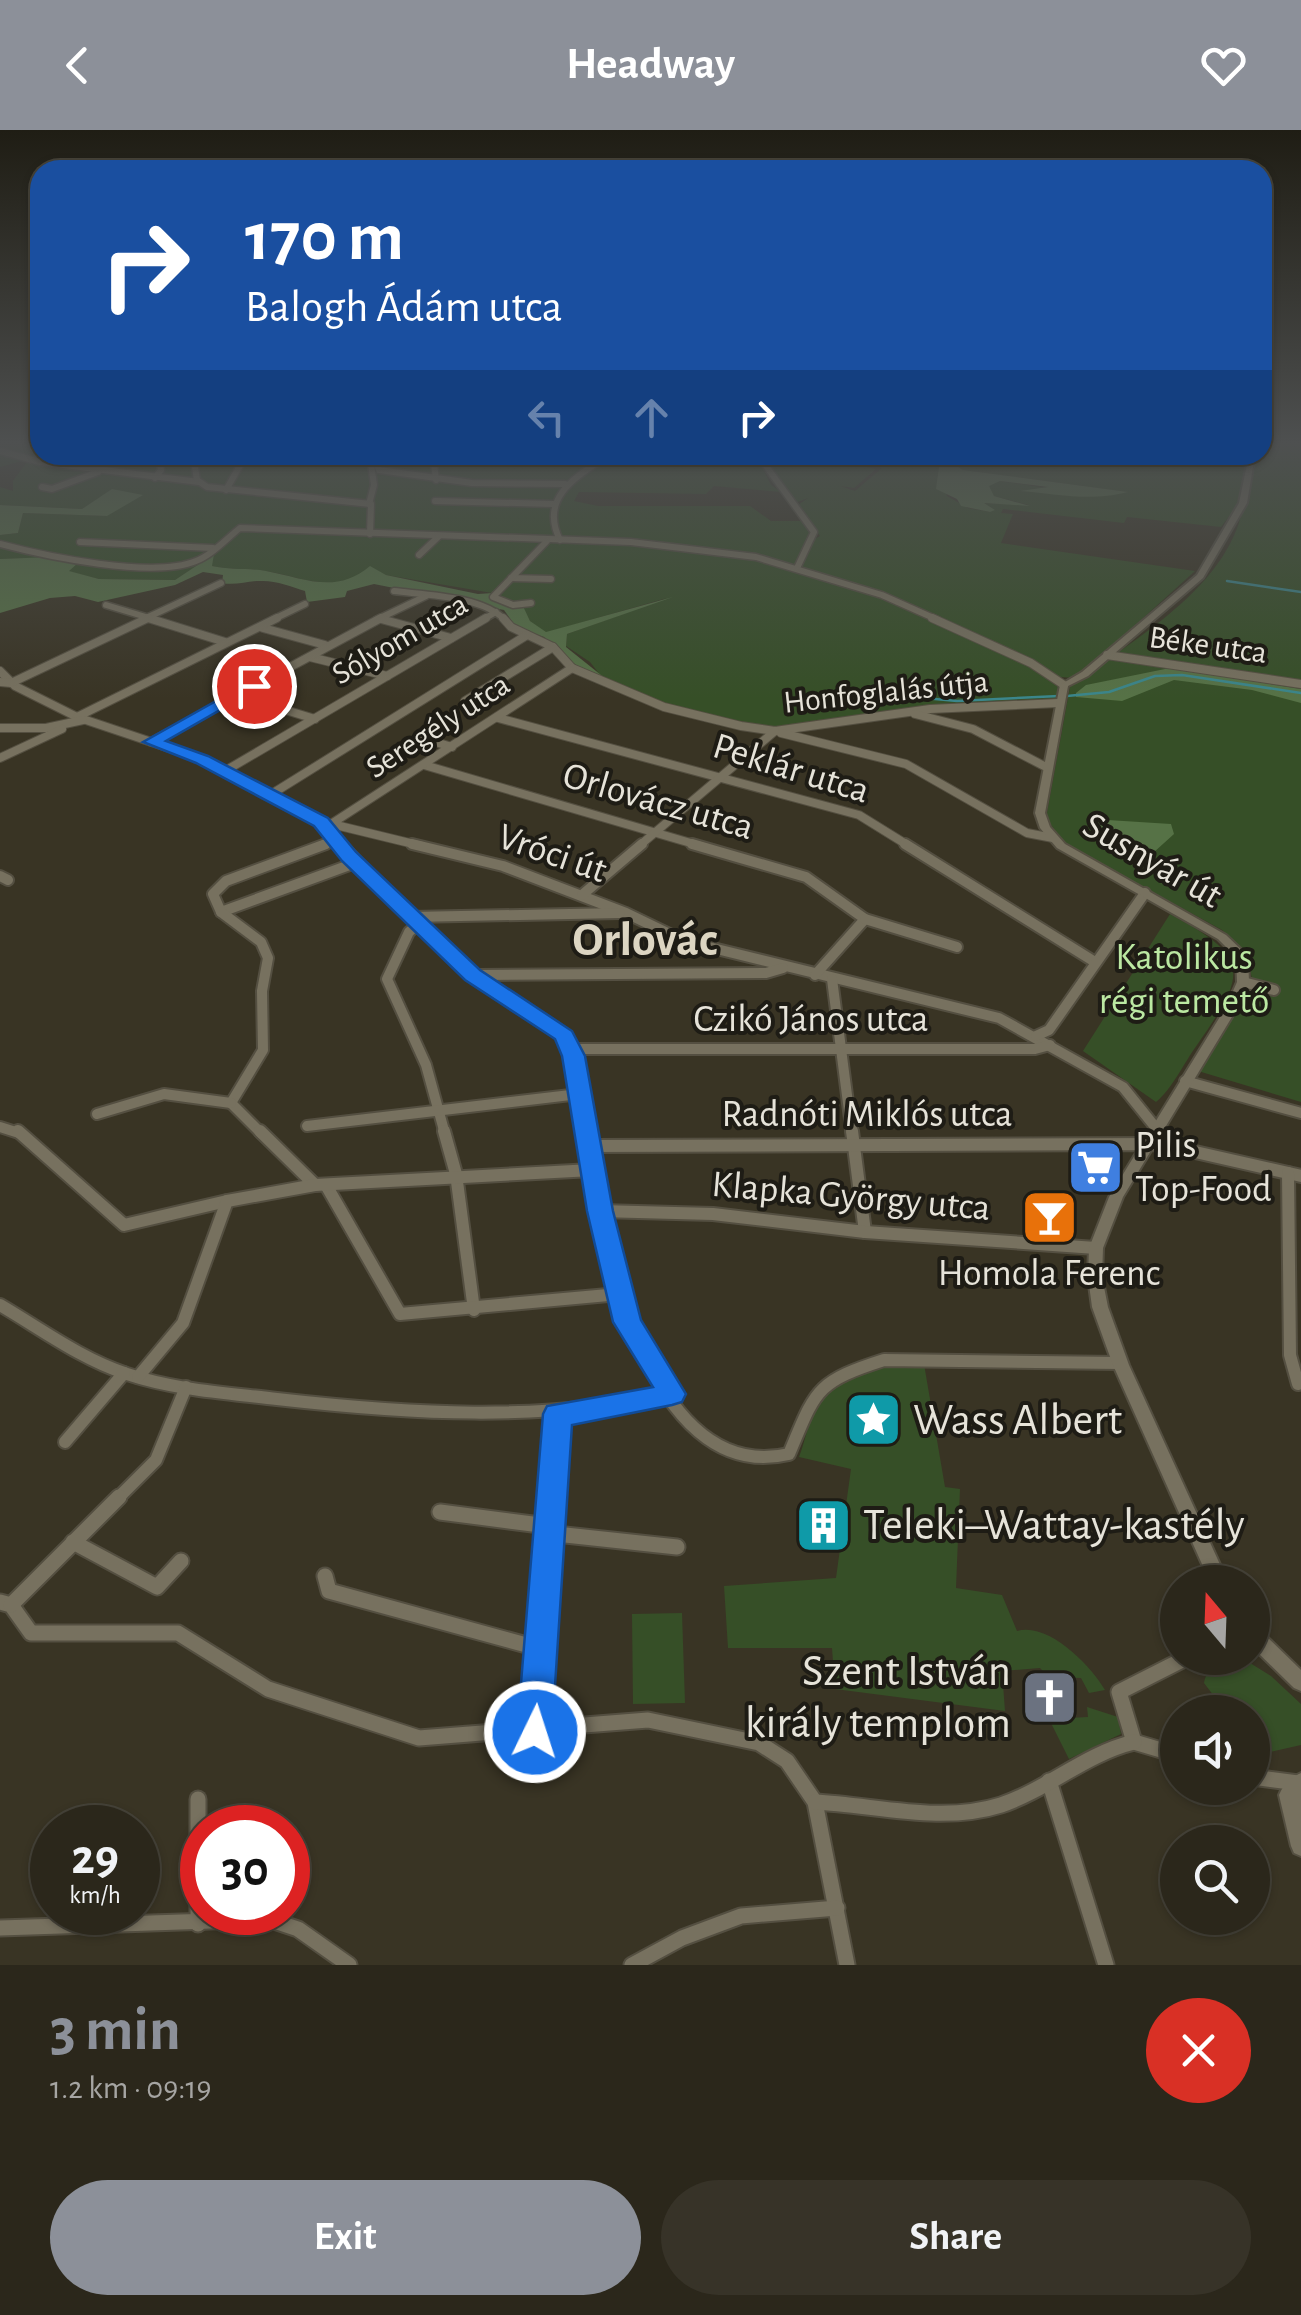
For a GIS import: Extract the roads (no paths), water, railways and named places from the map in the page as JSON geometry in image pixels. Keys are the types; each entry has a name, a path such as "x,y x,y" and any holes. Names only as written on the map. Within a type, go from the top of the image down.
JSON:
{"street":[{"path":"0,544 70,563 177,567 197,562 240,528 656,544 798,566 882,595 1030,663 1060,695 1200,576 1228,528"},
{"path":"370,534 371,528"},
{"path":"553,528 560,540"},
{"path":"798,566 814,532 811,528"},
{"path":"419,555 438,536"},
{"path":"530,603 513,605 493,598 548,541"},
{"path":"80,542 214,548"},
{"path":"511,578 551,579"},
{"path":"0,682 11,683 221,584"},
{"name":"Honfoglalás útja","path":"394,591 497,612 511,627 553,647 572,668 664,706 797,733 906,764 1027,833 1053,838"},
{"name":"Sólyom utca","path":"151,742 310,657 324,645 426,596"},
{"path":"0,758 305,604"},
{"path":"106,605 224,642"},
{"name":"Sólyom utca","path":"226,771 497,612"},
{"path":"380,619 451,638"},
{"path":"262,628 324,645"},
{"path":"270,795 527,635"},
{"path":"465,702 553,647"},
{"name":"Béke utca","path":"1107,655 1301,684"},
{"path":"310,657 388,677"},
{"name":"Seregély utca","path":"221,912 213,898 221,884 333,841 329,827 572,668"},
{"name":"Vróci út","path":"0,671 11,683 79,720 226,771 329,827 503,866 626,913 684,941 986,1014 1036,1036 1123,1087 1142,1105 1156,1128"},
{"name":"Honfoglalás útja","path":"797,733 909,712 1060,695"},
{"name":"Susnyár út","path":"1060,695 1040,813 1053,838 1232,945 1246,966 1243,982"},
{"path":"259,702 315,719"},
{"path":"909,712 973,729 1046,766"},
{"name":"Peklár utca","path":"498,718 859,814 1094,962"},
{"path":"0,728 46,728 79,720"},
{"path":"582,895 775,731"},
{"path":"422,738 452,746"},
{"name":"Orlovácz utca","path":"424,765 806,877 865,919 957,946"},
{"path":"329,827 356,862 472,975 553,1025 571,1049 600,1211 627,1322 672,1394 708,1440 730,1452 786,1456 793,1449 814,1394 850,1371 884,1360 1120,1362"},
{"path":"221,912 356,862"},
{"path":"1036,1036 1049,1030 1145,893"},
{"path":"221,912 262,942 268,958 262,991 263,1050 231,1103"},
{"path":"414,921 626,913"},
{"path":"815,975 865,919"},
{"path":"414,921 386,979 426,1065 456,1174 474,1310"},
{"path":"472,975 766,973 784,968"},
{"path":"832,979 865,1232"},
{"path":"1211,1565 1120,1362 1100,1307 1096,1248 1116,1197 1232,1007 1243,982 1274,990"},
{"name":"Czikó János utca","path":"571,1049 1035,1050 1050,1045"},
{"path":"1185,1080 1301,1113"},
{"path":"97,1114 164,1094 231,1103 321,1185 400,1314 619,1294"},
{"path":"307,1126 578,1094"},
{"name":"Vróci út","path":"1142,1105 1166,1111"},
{"path":"0,1127 16,1130 124,1225 227,1201 321,1185 456,1174 592,1170"},
{"name":"Radnóti Miklós utca","path":"588,1146 1146,1144 1294,1174"},
{"path":"1294,1174 1290,1355 1298,1384"},
{"path":"65,1442 183,1323 227,1201"},
{"name":"Klapka György utca","path":"600,1211 729,1215 865,1232 1096,1248"},
{"path":"0,1304 131,1375 186,1388 390,1413 558,1414 600,1411 672,1394"},
{"path":"186,1388 156,1460 5,1604 31,1633 178,1633 268,1689 419,1738 535,1732 648,1720 759,1743 787,1761 815,1802 848,1965"},
{"path":"535,1732 558,1414"},
{"path":"440,1512 677,1546"},
{"path":"74,1542 157,1587 181,1561"},
{"path":"324,1576 329,1590 541,1649"},
{"path":"1270,1652 1301,1682"},
{"path":"1134,1742 1123,1714 1122,1687 1142,1683 1160,1673"},
{"path":"815,1802 954,1815 1005,1804 1068,1767 1134,1742 1160,1750"},
{"path":"1270,1779 1300,1782"},
{"path":"1048,1781 1106,1965"},
{"path":"1300,1782 1289,1795 1301,1846"},
{"path":"198,1798 198,1805"},
{"path":"632,1965 682,1938 742,1916 837,1908"},
{"path":"0,1928 180,1924"},
{"path":"306,1935 349,1965"}],"waterway":[{"path":"1227,581 1301,592"},
{"path":"1067,696 1109,692 1155,676 1182,675 1301,693"},
{"path":"902,696 957,701 1059,696"}],"place":[{"name":"Pilis Top-Food","path":"1096,1168"},
{"name":"Homola Ferenc","path":"1049,1217"},
{"name":"Wass Albert","path":"874,1420"},
{"name":"Teleki–Wattay-kastély","path":"824,1525"},
{"name":"Szent István király templom","path":"1050,1697"}],"district":[{"name":"Orlovác","path":"645,941"}],"park label":[{"name":"Katolikus régi temető","path":"1184,980"}]}
